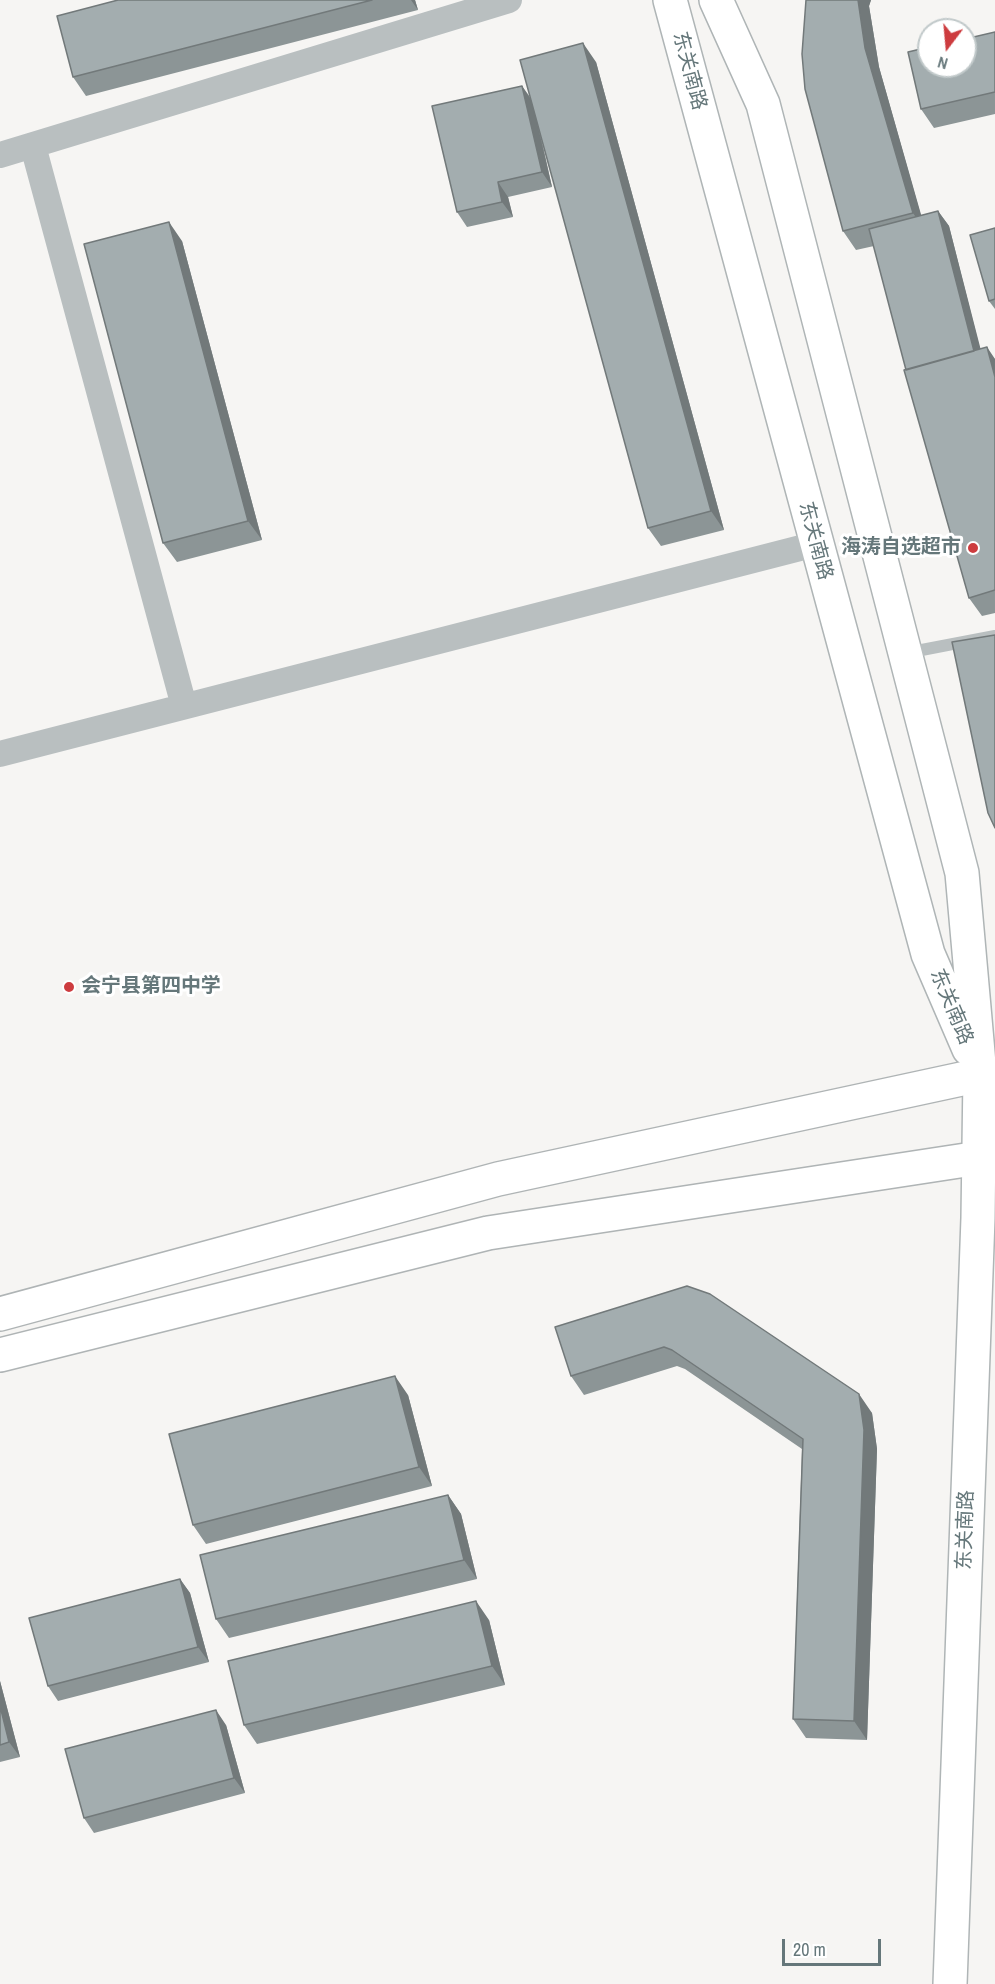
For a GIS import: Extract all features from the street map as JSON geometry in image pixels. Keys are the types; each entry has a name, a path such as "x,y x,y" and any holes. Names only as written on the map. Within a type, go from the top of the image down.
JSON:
{"main road":[{"name":"东关南路","path":"670,0 928,954 988,1075"},
{"name":"东关南路","path":"716,0 763,104 962,873 988,1075 987,1158 950,1984"},
{"path":"0,1314 498,1179 988,1075"},
{"path":"0,1354 488,1233 987,1158"}],"street":[{"path":"0,155 509,0"},
{"path":"33,146 184,706"},
{"path":"0,754 816,544"}],"lane":[{"path":"904,653 995,636"}],"building":[{"path":"118,0 372,0 73,77 57,16"},
{"path":"806,0 858,0 865,48 913,213 843,231 805,89 802,54"},
{"path":"995,32 995,92 921,109 908,52 917,50 917,78 977,78 977,36"},
{"path":"583,43 711,511 648,528 520,60"},
{"path":"522,86 542,172 498,182 502,202 457,212 432,106"},
{"path":"938,211 974,351 906,370 869,229"},
{"path":"169,222 248,521 163,543 84,244"},
{"path":"995,228 995,299 989,301 970,235"},
{"path":"987,347 995,377 995,590 969,598 904,370"},
{"path":"995,635 995,828 988,813 952,642"},
{"path":"687,1286 710,1294 859,1394 864,1430 854,1721 793,1719 803,1439 672,1350 664,1347 571,1376 555,1327"},
{"path":"395,1376 419,1467 193,1525 169,1434"},
{"path":"448,1495 464,1560 216,1619 200,1555"},
{"path":"180,1579 198,1647 48,1686 29,1618"},
{"path":"476,1601 492,1666 244,1725 228,1661"},
{"path":"0,1706 9,1742 0,1745"},
{"path":"216,1710 234,1778 84,1818 65,1749"}],"place":[{"name":"海涛自选超市","path":"973,548"},
{"name":"会宁县第四中学","path":"69,987"}]}
